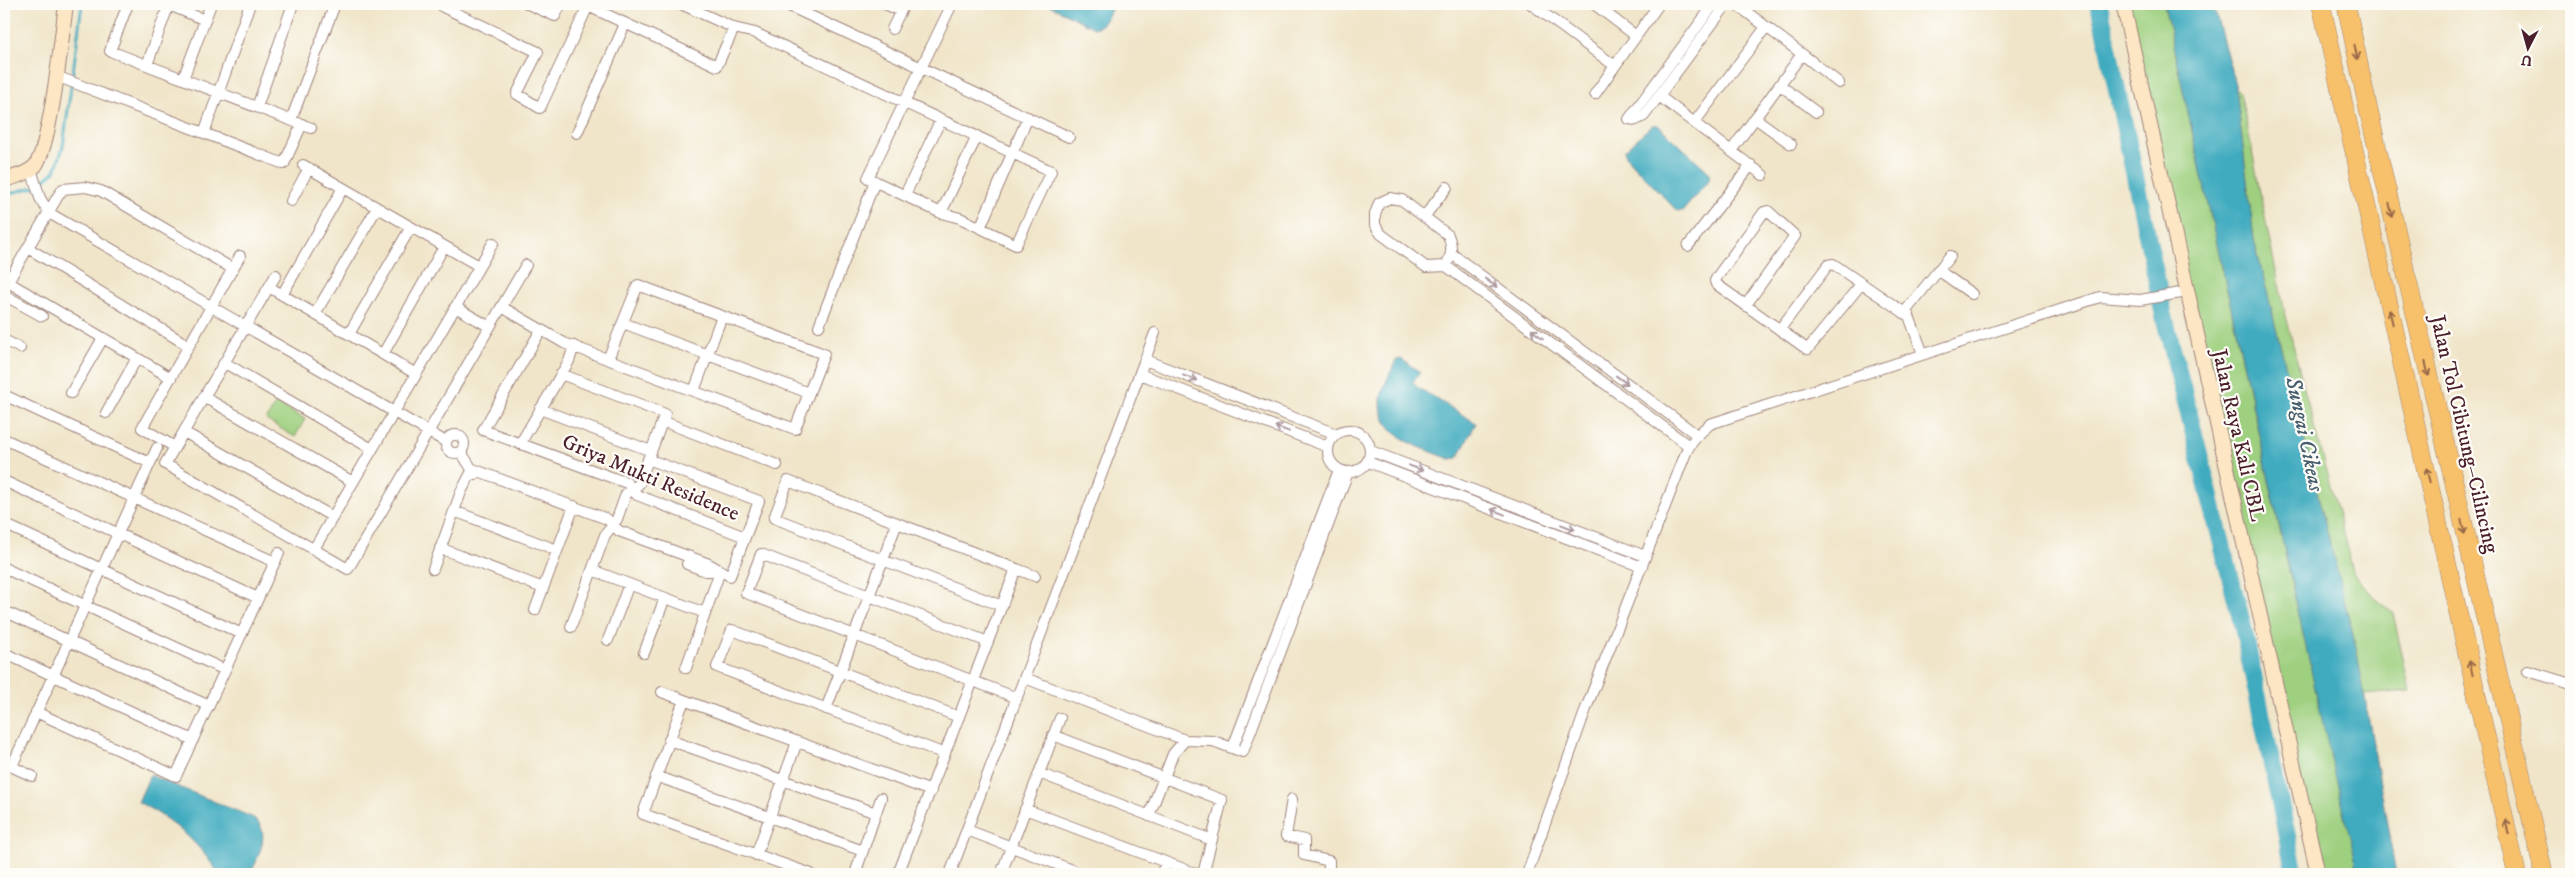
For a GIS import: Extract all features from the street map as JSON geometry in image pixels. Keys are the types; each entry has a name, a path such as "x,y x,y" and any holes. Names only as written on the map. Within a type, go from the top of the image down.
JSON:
{"highway":[{"path":"2321,4 2517,874"},
{"name":"Jalan Tol Cibitung–Cilincing","path":"2346,4 2368,108 2544,874"}],"main road":[{"path":"4,180 32,173 42,151 62,78 66,4"},
{"name":"Jalan Raya Kali CBL","path":"2123,4 2186,292 2318,874"}],"street":[{"path":"62,78 284,164 306,126 110,51 128,4"},
{"path":"146,65 169,4 205,20"},
{"path":"183,79 211,4"},
{"path":"204,133 250,4"},
{"path":"257,107 293,4"},
{"path":"291,120 334,4"},
{"path":"445,4 443,7 538,52 517,94 540,108 588,5 717,66 734,28"},
{"path":"528,4 555,16 560,4"},
{"path":"681,4 734,28 755,33 904,102 941,119 1051,171 1016,245 960,218 941,213 868,178 904,102 952,4"},
{"path":"785,4 1069,137"},
{"path":"885,4 902,7 892,29"},
{"path":"1532,4 1615,66"},
{"path":"1594,4 1636,36"},
{"path":"1595,94 1660,4"},
{"path":"1714,4 1629,119 1636,120 1644,116 1726,4"},
{"path":"1736,4 1839,83"},
{"path":"577,133 625,24"},
{"path":"1694,123 1766,27"},
{"path":"1732,150 1802,54"},
{"path":"1780,85 1816,112"},
{"path":"1659,96 1763,175"},
{"path":"980,228 1028,117"},
{"path":"1755,118 1791,144"},
{"path":"905,195 941,119"},
{"path":"941,213 977,136"},
{"path":"1688,246 1751,165"},
{"path":"291,201 306,167 374,213 441,252 478,269"},
{"path":"32,173 37,190 50,213 247,325 446,442 450,452 461,452 476,476 572,509 611,527 616,537 706,571 720,571 730,576 759,501 540,409"},
{"path":"819,326 875,181"},
{"path":"171,378 8,282 63,190 85,187 101,191 233,268"},
{"path":"1424,217 1447,187"},
{"path":"342,191 478,269"},
{"path":"282,295 342,191"},
{"path":"1446,266 1452,254 1452,244 1448,236 1402,200 1390,198 1379,203 1375,214 1375,225 1380,234 1426,267 1446,266 1689,446"},
{"path":"1746,305 1795,236 1768,211 1764,212 1715,281 1716,284 1804,347 1812,347 1862,283"},
{"path":"315,314 374,213"},
{"path":"349,334 408,232"},
{"path":"314,549 493,243"},
{"path":"28,248 190,346"},
{"path":"383,354 441,252"},
{"path":"1452,254 1696,435"},
{"path":"175,447 142,428 240,256"},
{"path":"1904,313 1950,256"},
{"path":"1780,329 1828,265 1833,264 1908,316 1923,354"},
{"path":"276,275 165,464 348,569 526,265"},
{"path":"1938,270 1972,294"},
{"path":"502,307 541,330 574,346 608,359 694,391 794,429 824,354 638,285 608,359"},
{"path":"269,287 416,374"},
{"path":"1527,874 1587,706 1689,446 1696,435 1710,424 2100,296 2140,300 2186,292"},
{"path":"4,295 42,316"},
{"path":"456,307 490,326"},
{"path":"694,391 722,316"},
{"path":"623,322 809,393"},
{"name":"Griya Mukti Residence","path":"541,330 483,430 627,483 637,495 745,537"},
{"path":"950,874 1155,333"},
{"path":"71,394 103,338"},
{"path":"4,340 20,348"},
{"path":"1560,350 1568,340"},
{"path":"520,444 561,374 574,346"},
{"path":"106,413 137,358"},
{"path":"1145,360 1336,434"},
{"path":"225,363 372,449"},
{"path":"561,374 665,414 639,484 626,494 592,570 571,627"},
{"path":"1140,374 1328,447"},
{"path":"4,395 150,463"},
{"path":"204,397 353,482"},
{"path":"662,421 778,464"},
{"path":"1346,429 1356,430 1364,434 1371,450 1368,462 1363,468 1344,471 1332,464 1328,456 1328,447 1336,434 1346,429"},
{"path":"184,432 333,517"},
{"path":"4,439 134,498 277,558 176,776 36,712"},
{"path":"32,776 8,764 53,676 157,448"},
{"path":"1371,450 1646,556"},
{"path":"1368,462 1642,567"},
{"path":"433,569 466,481 473,469"},
{"path":"1024,678 1185,740 1213,741 1243,752 1344,471"},
{"path":"4,480 258,598"},
{"path":"1002,606 774,518 788,481 1034,576"},
{"path":"535,610 572,509"},
{"path":"454,511 557,550"},
{"path":"826,709 897,523"},
{"path":"4,524 242,634"},
{"path":"440,548 543,588"},
{"path":"988,642 761,554 746,593 1017,698"},
{"path":"4,568 225,670"},
{"path":"898,874 1016,569"},
{"path":"592,570 705,614"},
{"path":"686,668 720,571"},
{"path":"608,640 629,584"},
{"path":"644,653 665,598"},
{"path":"4,611 209,706"},
{"path":"945,754 718,667 721,658 732,630 959,717"},
{"path":"4,653 192,740"},
{"path":"2528,671 2571,684"},
{"path":"662,692 931,791"},
{"path":"684,700 643,814 811,874"},
{"path":"1001,874 1060,718"},
{"path":"1054,735 1222,800 1203,874"},
{"path":"669,740 876,813"},
{"path":"1149,816 1173,754 1185,740"},
{"path":"756,854 797,742"},
{"path":"1039,773 1212,840"},
{"path":"656,776 863,851"},
{"path":"855,874 881,798"},
{"path":"1292,799 1286,834 1304,840 1304,855 1329,861 1329,874"},
{"path":"1025,809 1197,874"},
{"path":"967,830 1083,874"},
{"path":"1161,874 1166,862"}],"green space":[{"path":"2123,4 2164,4 2288,567 2359,874 2317,874"},
{"path":"2236,88 2240,92 2287,318 2354,575 2374,597 2393,613 2410,691 2364,695 2356,647 2254,240"},
{"path":"276,403 305,419 295,437 266,420"}],"water":[{"path":"1047,4 1115,4 1102,25 1094,28"},
{"path":"2164,4 2213,4 2236,88 2254,240 2356,647 2396,874 2359,874 2325,733"},
{"path":"1652,125 1658,125 1710,173 1709,180 1683,211 1677,211 1625,156 1625,150"},
{"path":"1401,359 1420,372 1413,382 1417,387 1476,423 1458,458 1450,459 1416,446 1405,440 1387,424 1382,413 1382,395 1396,360"},
{"path":"150,775 254,818 262,830 263,837 260,852 251,874 219,874 202,851 183,832 163,816 138,802"}],"waterway":[{"path":"4,195 37,186 55,171 63,147 82,4"},
{"path":"2099,4 2164,316 2243,627 2295,874"}],"water label":[{"name":"Sungai Cikeas","path":"2306,434"}]}
